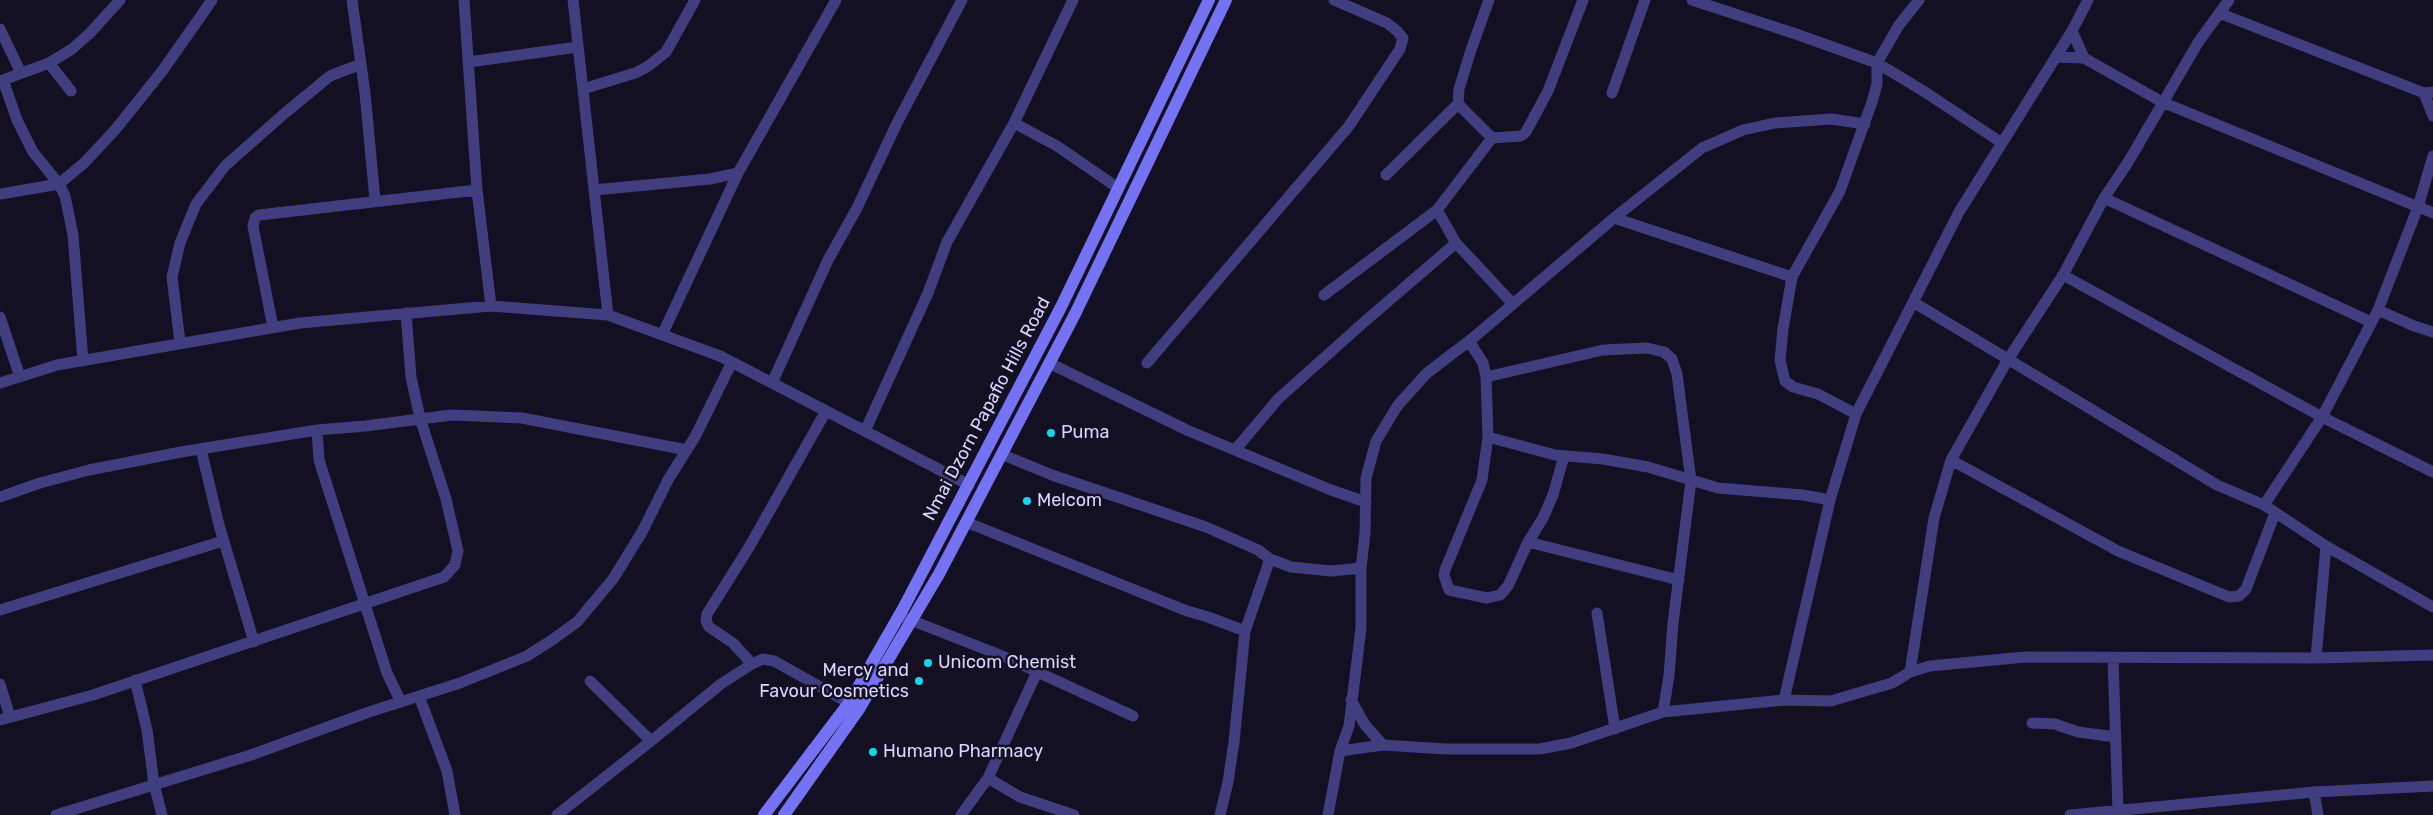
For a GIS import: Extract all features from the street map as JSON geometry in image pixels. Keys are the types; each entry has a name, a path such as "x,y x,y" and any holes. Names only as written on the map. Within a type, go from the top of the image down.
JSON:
{"street":[{"path":"83,361 73,235 65,196 59,184 34,152 16,120 2,81 49,63 72,49 90,33 120,0"},
{"path":"0,194 59,184 84,163 115,130 163,70 212,0"},
{"path":"352,0 361,64 375,200"},
{"path":"464,0 477,190 491,306"},
{"path":"573,0 608,315"},
{"path":"583,89 635,73 647,67 666,52 695,0"},
{"path":"662,335 738,173 836,0"},
{"path":"772,383 828,260 857,208 893,132 962,0"},
{"path":"865,432 928,292 947,242 1014,123 1072,0"},
{"name":"Nmai Dzorn Papafio Hills Road","path":"764,815 849,703 900,615 1061,307 1209,0"},
{"name":"Nmai Dzorn Papafio Hills Road","path":"784,815 843,734 912,621 966,522 1075,314 1226,0"},
{"path":"1148,363 1349,126 1400,49 1402,38 1387,23 1334,0"},
{"path":"1386,175 1458,104 1459,89 1470,50 1489,0"},
{"path":"1324,295 1437,210 1492,138 1520,136 1526,132 1548,92 1583,0"},
{"path":"1612,93 1645,0"},
{"path":"1692,0 1877,63 2002,143"},
{"path":"1856,414 1824,396 1793,387 1785,381 1780,360 1783,329 1792,277 1840,191 1865,124 1877,84 1877,63 1899,25 1919,0"},
{"path":"1784,700 1830,500 1856,414 1959,212 2072,31 2088,0"},
{"path":"1910,672 1934,518 1951,460 2007,360 2063,275 2104,198 2127,164 2162,102 2229,0"},
{"path":"2219,13 2428,93 2433,116"},
{"path":"0,29 21,73"},
{"path":"2072,31 2084,58"},
{"path":"469,62 578,47"},
{"path":"2056,56 2084,58 2162,102 2433,213"},
{"path":"49,63 71,91"},
{"path":"180,342 172,277 180,243 196,204 225,166 285,113 330,76 361,64"},
{"path":"1458,104 1492,138"},
{"path":"1328,815 1340,752 1349,726 1361,628 1361,568 1364,553 1366,478 1376,441 1398,405 1427,373 1469,341 1614,218 1702,148 1725,137 1754,127 1803,120 1832,120 1865,124"},
{"path":"1014,123 1057,146 1118,188"},
{"path":"2264,505 2322,417 2378,310 2418,207 2433,156"},
{"path":"594,190 710,179 738,173"},
{"path":"273,327 253,226 255,218 259,215 375,200 477,190"},
{"path":"2104,198 2371,322"},
{"path":"1437,210 1456,243 1513,304"},
{"path":"1614,218 1792,277"},
{"path":"1235,450 1278,400 1363,322 1456,243"},
{"path":"2063,275 2322,417 2433,472"},
{"path":"1913,302 2217,484 2264,505 2326,546 2433,607"},
{"path":"0,383 57,365 180,342 300,323 491,306 608,315 732,362 969,485"},
{"path":"2378,310 2433,332"},
{"path":"0,684 5,719 93,696 135,680 254,642 444,577 456,565 458,551 451,518 420,418 411,377 406,313"},
{"path":"0,317 20,377"},
{"path":"1469,341 1483,363 1486,377 1488,437 1482,480 1445,570 1444,575 1449,590 1487,598 1500,595 1508,586 1528,542 1543,518 1553,494 1564,456"},
{"path":"1486,377 1603,350 1648,348 1664,352 1672,359 1677,374 1691,481 1673,623 1669,676 1663,712"},
{"path":"56,815 251,754 460,683 527,656 576,622 613,579 642,532 669,478 687,450 732,362"},
{"path":"1049,363 1189,431 1366,502"},
{"path":"752,664 733,643 710,627 706,621 707,614 740,563 826,411"},
{"path":"0,497 40,483 90,470 201,449 317,430 452,415 522,418 687,450"},
{"path":"317,430 319,460 323,473 387,674 401,702"},
{"path":"1488,437 1549,454 1603,459 1648,467 1718,488 1803,495 1830,500"},
{"path":"201,449 224,541 254,642"},
{"path":"1001,454 1052,475 1206,528 1258,550 1270,559 1291,567 1330,571 1361,568"},
{"path":"1951,460 2118,551 2229,597 2239,596 2246,589 2275,513"},
{"path":"966,522 1186,611 1245,631"},
{"path":"0,610 224,541"},
{"path":"1528,542 1679,580"},
{"path":"2316,658 2326,546"},
{"path":"1220,815 1228,782 1234,742 1245,631 1270,559"},
{"path":"1597,613 1615,728"},
{"path":"900,615 1005,657 1133,716"},
{"path":"1340,752 1383,745 1445,749 1540,749 1572,744 1663,712 1784,700 1831,701 1892,683 1910,672 1930,666 2025,657 2316,658 2433,655"},
{"path":"2113,658 2118,810"},
{"path":"557,815 721,684 752,664 763,660 774,661 849,703"},
{"path":"961,815 988,778 1037,672"},
{"path":"135,680 147,730 154,784 162,815"},
{"path":"590,681 651,741"},
{"path":"419,696 446,771 455,815"},
{"path":"1351,700 1365,725 1383,745"},
{"path":"2032,724 2045,723 2078,732 2116,736"},
{"path":"988,778 1020,796 1074,815"},
{"path":"2070,815 2118,810 2188,810 2314,792 2433,786"},
{"path":"2314,792 2318,815"}],"place":[{"name":"Puma","path":"1051,433"},
{"name":"Melcom","path":"1027,501"},
{"name":"Unicom Chemist","path":"928,663"},
{"name":"Mercy and Favour Cosmetics","path":"919,681"},
{"name":"Humano Pharmacy","path":"873,752"}]}
